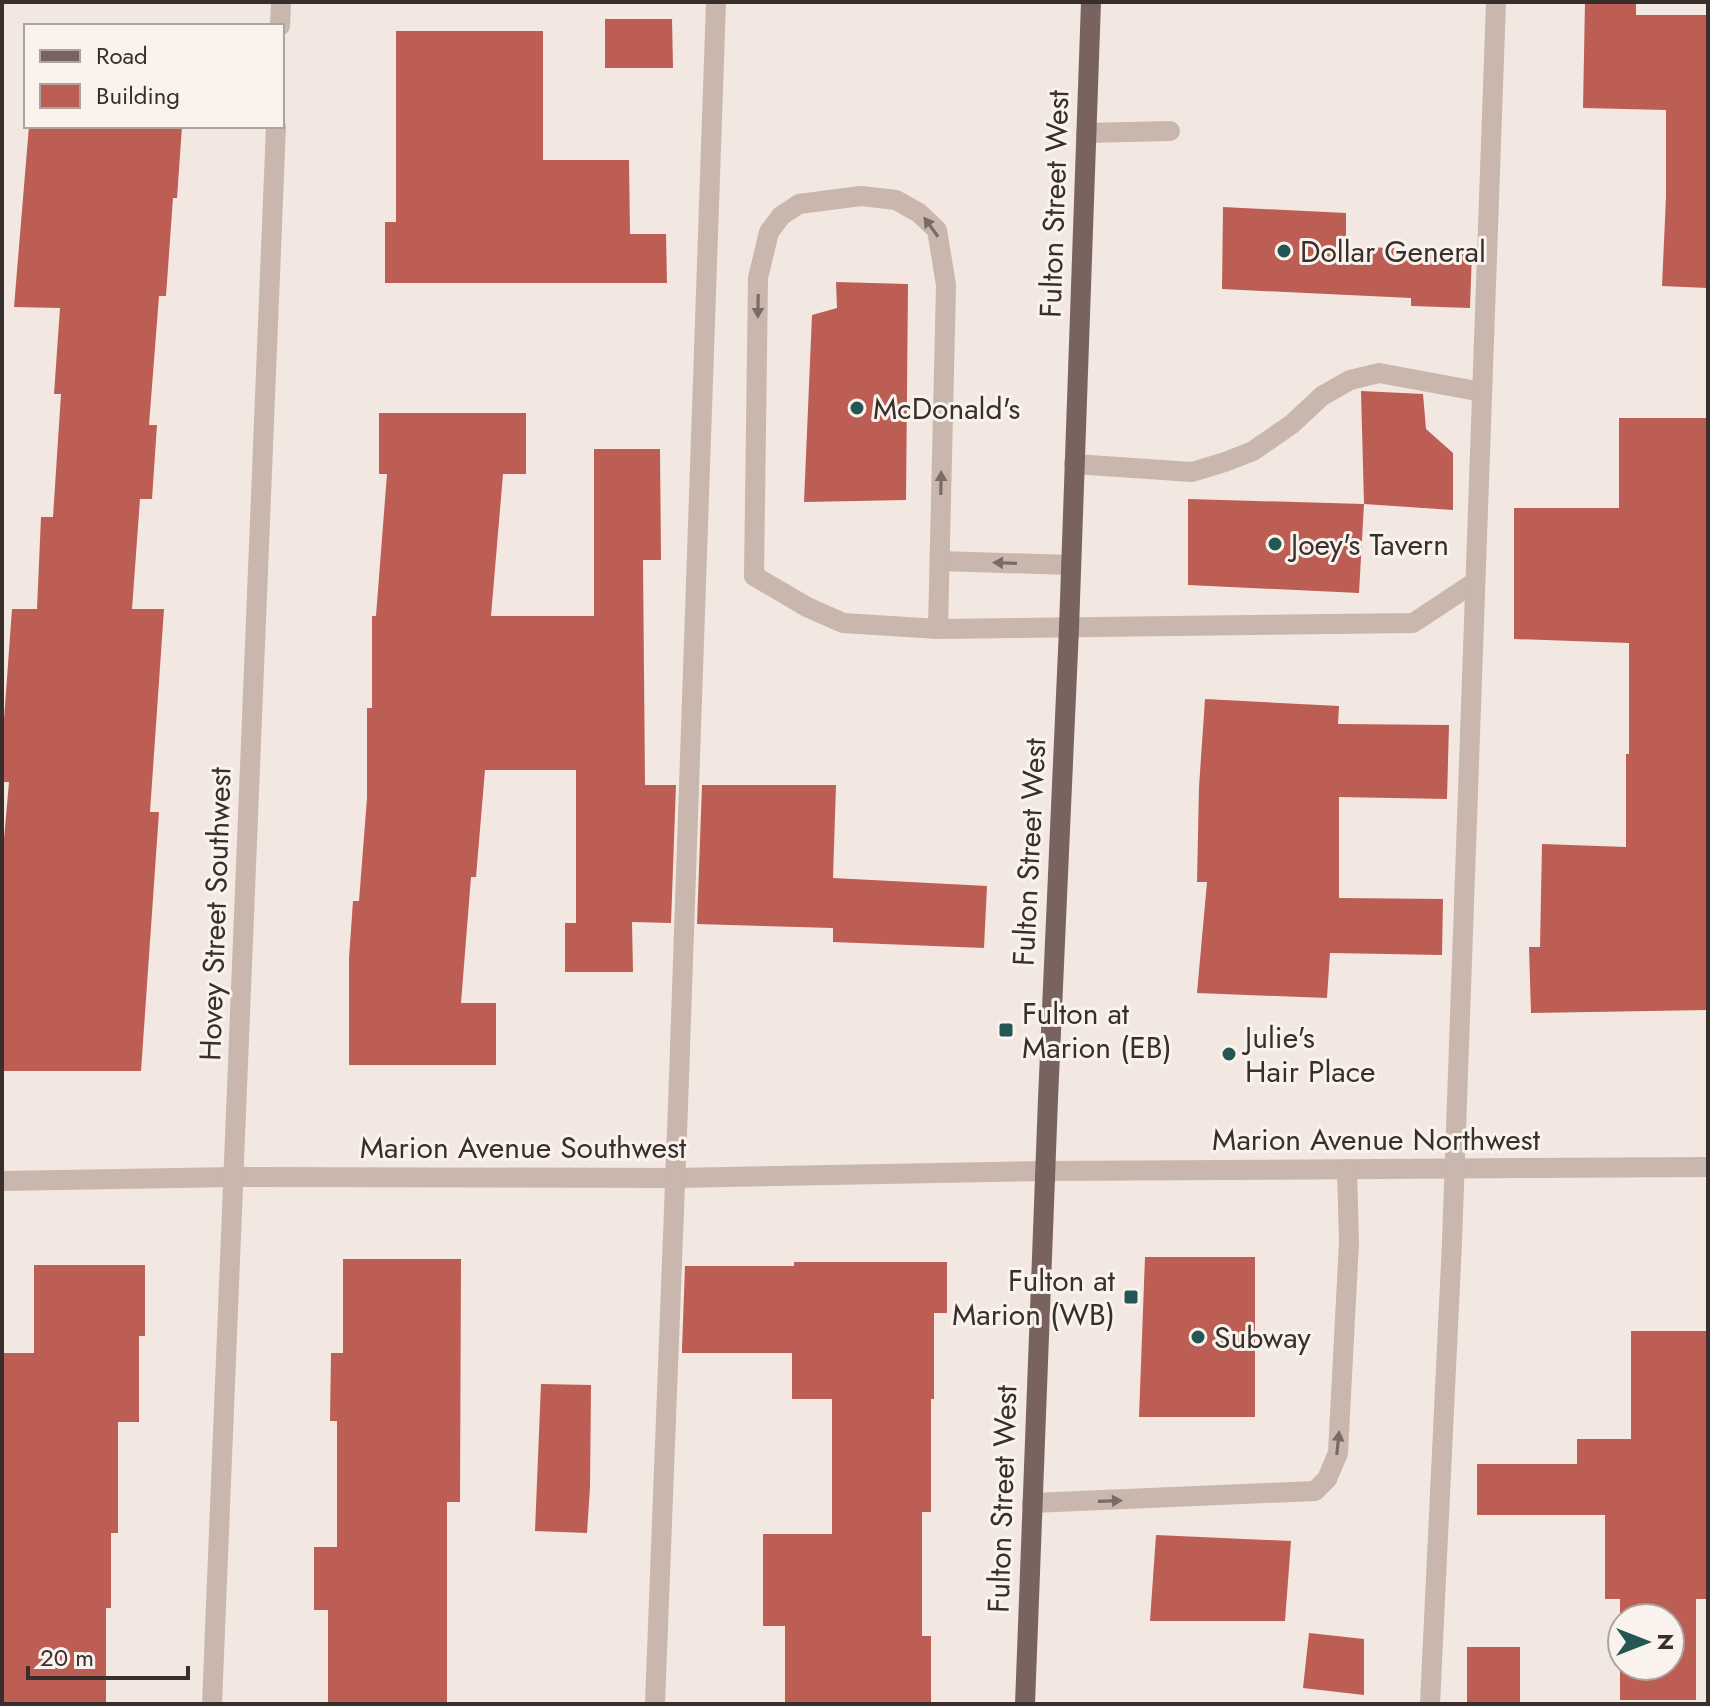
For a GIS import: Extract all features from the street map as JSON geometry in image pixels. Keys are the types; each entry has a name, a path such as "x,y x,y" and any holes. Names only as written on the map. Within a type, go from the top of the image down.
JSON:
{"main road":[{"name":"Fulton Street West","path":"1025,1704 1091,2"}],"street":[{"path":"280,24 281,2"},
{"path":"655,1704 716,2"},
{"path":"1430,1704 1454,1169 1496,2"},
{"name":"Hovey Street Southwest","path":"212,1704 276,128"},
{"path":"1086,133 1170,131"},
{"path":"938,629 946,285 937,230 919,213 896,200 861,196 799,204 781,216 769,232 758,278 754,576 807,607 843,623 938,629 1413,623 1475,582"},
{"path":"1074,464 1192,472 1203,469 1253,451 1292,424 1322,396 1350,380 1379,373 1482,392"},
{"path":"940,561 1071,565"},
{"name":"Marion Avenue Northwest","path":"1045,1171 1708,1167"},
{"path":"1032,1503 1315,1491 1327,1479 1338,1453 1349,1242 1347,1169"},
{"name":"Marion Avenue Southwest","path":"2,1181 235,1177 675,1178 1045,1171"}],"building":[{"path":"1585,2 1636,2 1636,15 1708,15 1708,288 1662,286 1666,110 1583,108"},
{"path":"605,19 672,19 673,68 605,68"},
{"path":"396,31 543,31 543,160 629,160 630,234 666,234 667,283 385,283 385,222 396,222"},
{"path":"29,128 182,128 166,296 159,296 149,425 157,425 152,499 140,499 132,609 164,609 150,812 159,812 141,1071 2,1071 2,862 9,782 2,782 2,747 12,609 37,609 41,517 53,517 61,394 54,394 60,308 14,307"},
{"name":"Dollar General","path":"1223,207 1346,213 1346,246 1472,252 1470,308 1411,306 1411,298 1222,289"},
{"name":"McDonald's","path":"836,282 908,284 906,500 804,502 812,315 837,308"},
{"path":"1361,391 1423,394 1426,429 1453,453 1453,510 1364,504"},
{"path":"379,413 526,413 526,474 503,474 491,616 594,616 594,449 660,449 661,560 643,560 645,785 676,785 671,923 632,922 633,972 565,972 565,923 576,923 576,770 485,770 476,877 471,877 461,1003 496,1003 496,1065 349,1065 349,958 353,901 359,901 367,798 367,708 372,708 372,616 376,616 387,474 379,474"},
{"path":"1619,418 1708,418 1708,1010 1531,1013 1529,947 1540,947 1542,844 1626,847 1629,643 1514,639 1514,508 1619,508"},
{"name":"Joey's Tavern","path":"1188,499 1364,504 1359,593 1188,585"},
{"path":"1205,699 1339,706 1338,724 1449,725 1447,799 1339,797 1339,898 1443,899 1442,955 1330,953 1327,998 1197,993 1207,882 1197,882"},
{"path":"702,785 836,785 833,878 987,886 984,948 833,942 833,928 697,924"},
{"name":"Subway","path":"1145,1257 1255,1257 1255,1417 1139,1417"},
{"path":"343,1259 461,1259 460,1502 447,1502 447,1704 328,1704 328,1610 314,1610 314,1547 337,1547 337,1421 330,1421 331,1353 343,1353"},
{"path":"794,1262 947,1262 947,1313 934,1313 931,1512 922,1512 922,1636 931,1636 931,1704 785,1704 785,1626 763,1626 763,1534 832,1534 832,1399 792,1399 792,1353 682,1353 682,1349 685,1266 794,1266"},
{"path":"34,1265 145,1265 145,1336 139,1336 139,1422 118,1422 118,1533 111,1533 111,1608 106,1608 106,1704 2,1704 3,1353 34,1353"},
{"path":"1631,1331 1708,1331 1708,1599 1696,1599 1696,1700 1620,1700 1620,1682 1686,1682 1686,1602 1620,1602 1620,1599 1605,1599 1605,1515 1477,1515 1477,1464 1577,1464 1577,1439 1631,1439"},
{"path":"541,1384 591,1385 587,1533 535,1531"},
{"path":"1156,1535 1291,1541 1285,1621 1150,1621"},
{"path":"1309,1633 1364,1639 1364,1695 1303,1688"},
{"path":"1467,1647 1520,1647 1520,1704 1467,1704"}],"place":[{"name":"Dollar General","path":"1284,251"},
{"name":"McDonald's","path":"857,408"},
{"name":"Joey's Tavern","path":"1275,544"},
{"name":"Fulton at Marion (EB)","path":"1006,1030"},
{"name":"Julie's Hair Place","path":"1229,1054"},
{"name":"Fulton at Marion (WB)","path":"1131,1297"},
{"name":"Subway","path":"1198,1337"}]}
